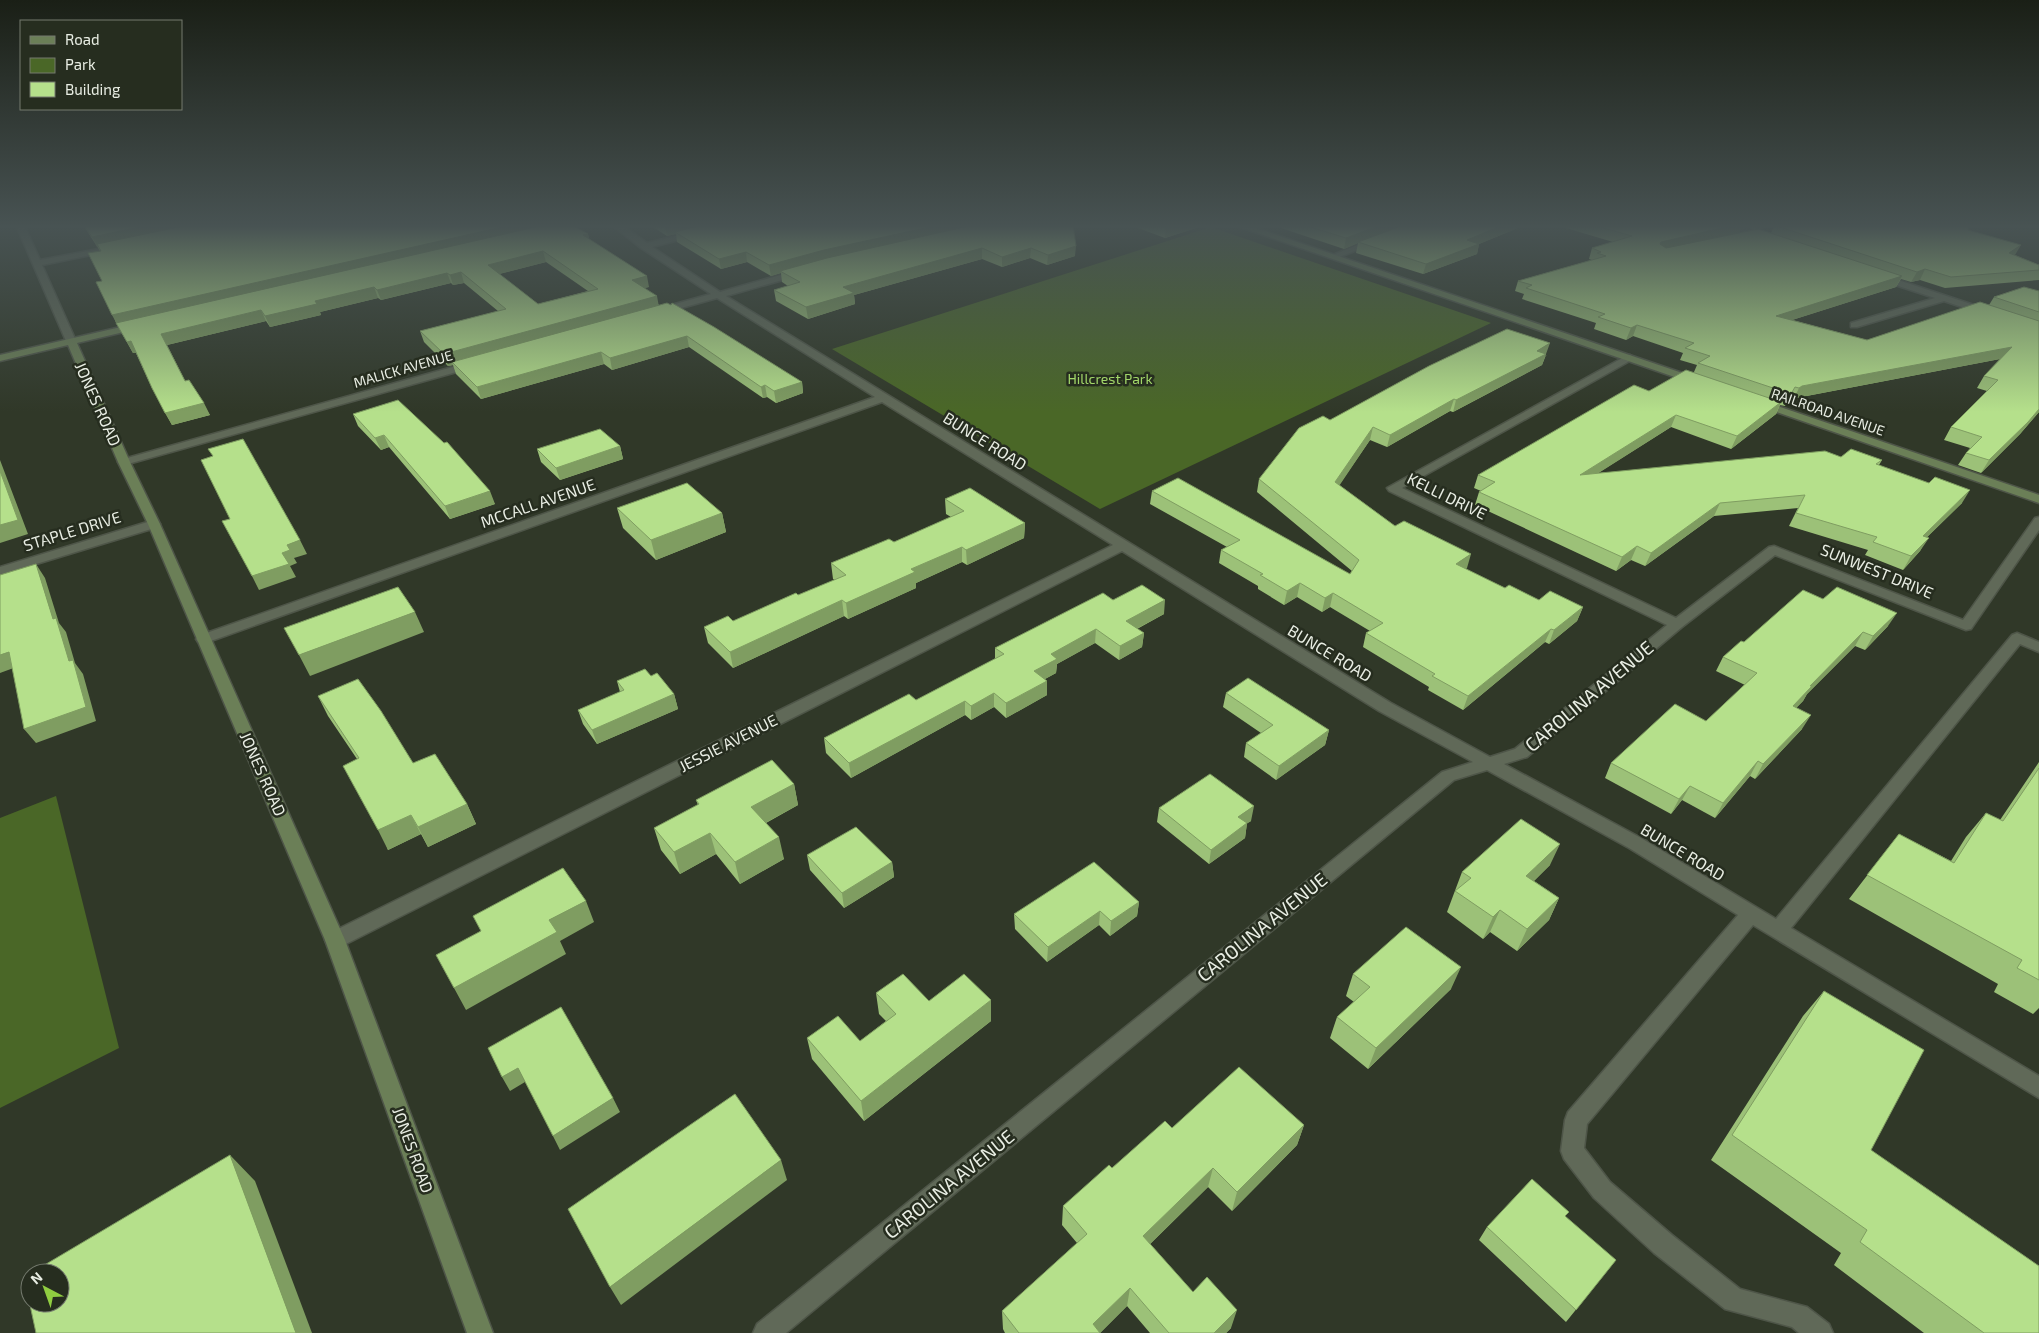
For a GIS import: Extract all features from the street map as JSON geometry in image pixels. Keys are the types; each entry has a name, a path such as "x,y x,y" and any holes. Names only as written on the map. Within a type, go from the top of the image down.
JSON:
{"street":[{"name":"JONES ROAD","path":"47,287 124,462 154,524 335,940 480,1333"},
{"name":"BUNCE ROAD","path":"706,287 1120,546 1384,707 1635,843 2039,1088"},
{"path":"647,315 745,287"},
{"path":"1421,287 1706,384"},
{"path":"1913,287 1992,314"},
{"path":"1854,325 1945,298"},
{"path":"0,358 147,324"},
{"name":"KELLI DRIVE","path":"1630,358 1394,488 1677,624"},
{"name":"MALICK AVENUE","path":"124,462 485,360"},
{"name":"MCCALL AVENUE","path":"203,639 883,398"},
{"name":"RAILROAD AVENUE","path":"1753,400 2039,499"},
{"name":"SUNWEST DRIVE","path":"1774,550 1966,626 2039,520"},
{"name":"STAPLE DRIVE","path":"0,571 154,524"},
{"name":"JESSIE AVENUE","path":"335,940 1120,546"},
{"name":"CAROLINA AVENUE","path":"766,1333 1448,776 1521,753 1677,624 1774,550"},
{"path":"1778,930 2017,638 2039,647"},
{"path":"1751,914 1576,1120 1572,1151 1602,1190 1663,1244 1734,1300 1798,1316 1820,1333"}],"green space":[{"name":"Hillcrest Park","path":"1024,287 1387,287 1491,323 1100,509 832,349"},
{"path":"56,796 119,1048 0,1108 0,818"}],"building":[{"path":"99,287 235,287 112,315"},
{"path":"272,287 373,287 315,301 317,304 265,316 261,310 161,334 185,381 189,380 204,403 165,413 131,341 127,342 116,323"},
{"path":"374,287 389,287 377,290"},
{"path":"479,287 516,287 538,304 598,289 595,287 643,287 657,296 444,354 420,331 506,309"},
{"path":"783,287 843,287 854,293 806,307 774,290"},
{"path":"1867,287 1776,316 1867,340 1980,302 2039,321 2039,409 1989,460 1966,453 1982,437 1951,427 1998,380 1984,376 2012,347 1799,388 1795,387 1791,394 1698,363 1710,356 1685,348 1694,343 1637,325 1631,328 1598,317 1605,314 1526,288"},
{"path":"2023,287 2039,291 2039,312 1994,297"},
{"path":"667,303 671,305 672,303 714,327 802,382 774,391 765,385 761,387 687,336 610,358 601,352 477,387 452,362"},
{"path":"1507,329 1550,343 1537,351 1546,354 1456,400 1454,399 1390,435 1373,427 1335,482 1395,526 1404,521 1471,554 1456,564 1505,588 1509,585 1539,600 1550,591 1583,607 1554,630 1551,629 1468,696 1432,676 1435,674 1366,633 1383,623 1333,593 1325,598 1300,583 1287,591 1260,575 1263,574 1221,550 1240,540 1152,491 1178,478 1350,574 1359,560 1259,479 1299,428 1323,416 1330,420 1429,366"},
{"path":"1686,370 1781,402 1737,436 1676,415 1580,475 1825,451 1841,457 1851,449 1882,460 1876,464 1929,483 1935,477 1970,490 1923,536 1929,538 1911,556 1873,542 1877,537 1796,513 1805,495 1720,503 1651,553 1637,546 1622,557 1479,492 1495,482 1478,475 1634,385 1649,391"},
{"path":"398,400 444,443 447,442 490,491 445,506 384,435 375,438 353,414"},
{"path":"600,429 620,446 556,468 537,449"},
{"path":"243,439 300,540 287,545 290,550 282,553 289,564 252,576 222,521 230,519 201,460 213,456 208,449"},
{"path":"0,471 18,520 0,525"},
{"path":"687,483 722,513 651,540 617,508"},
{"path":"970,488 1025,523 966,550 962,547 911,569 915,572 846,603 842,600 730,652 704,627 728,616 733,621 796,593 798,595 846,575 831,563 889,539 894,542 964,511 945,499"},
{"path":"36,564 53,619 56,618 69,661 73,660 86,707 24,729 9,652 0,655 0,575"},
{"path":"1142,585 1165,600 1126,621 1144,633 1120,646 1096,629 1051,654 1057,659 1034,671 1047,681 1006,703 994,693 971,706 965,701 849,763 824,738 909,694 916,700 1004,654 995,648 1103,593 1113,600"},
{"path":"398,587 415,612 299,655 284,628"},
{"path":"1837,587 1897,613 1873,636 1863,632 1810,686 1812,686 1793,706 1811,715 1763,764 1758,761 1723,803 1690,786 1679,799 1611,763 1675,704 1706,721 1757,673 1723,657 1741,641 1744,642 1803,590 1823,599"},
{"path":"645,669 651,676 657,673 674,694 592,730 578,710 624,690 617,681"},
{"path":"1248,678 1329,730 1279,766 1246,743 1273,725 1226,693"},
{"path":"358,679 381,711 413,763 435,754 467,804 418,827 411,815 378,830 343,766 359,758 318,696"},
{"path":"772,760 794,784 751,807 779,837 735,862 710,833 674,852 654,828 699,804 696,800"},
{"path":"2039,768 2039,980 2017,968 2022,960 1867,875 1899,834 1954,863 1986,813 2003,821"},
{"path":"1210,774 1254,806 1238,817 1247,823 1211,850 1159,808"},
{"path":"1521,819 1560,844 1526,876 1559,898 1527,929 1500,910 1493,917 1455,891 1471,878 1462,872"},
{"path":"856,827 892,862 842,893 807,855"},
{"path":"1094,862 1139,902 1111,921 1100,911 1048,947 1014,914"},
{"path":"563,868 586,901 549,920 557,932 454,988 436,955 481,931 473,916"},
{"path":"1406,927 1461,967 1376,1048 1337,1017 1370,987 1353,974"},
{"path":"903,974 929,1001 964,974 991,1000 861,1101 807,1038 838,1016 860,1041 896,1014 876,993"},
{"path":"1824,991 1924,1050 1871,1150 2039,1266 2039,1333 1984,1333 1860,1242 1867,1230 1732,1135"},
{"path":"561,1007 613,1098 553,1136 518,1068 502,1077 488,1048"},
{"path":"1239,1067 1304,1125 1237,1192 1213,1168 1143,1236 1193,1292 1207,1277 1237,1310 1214,1333 1169,1333 1130,1288 1093,1324 1100,1333 1019,1333 1002,1311 1087,1234 1063,1206 1109,1165 1112,1168 1165,1121 1172,1128"},
{"path":"735,1094 781,1160 610,1287 568,1209"},
{"path":"230,1155 296,1333 36,1333 32,1313 70,1313 70,1263 48,1263"},
{"path":"1532,1179 1569,1212 1565,1216 1616,1260 1576,1310 1487,1227"}]}
